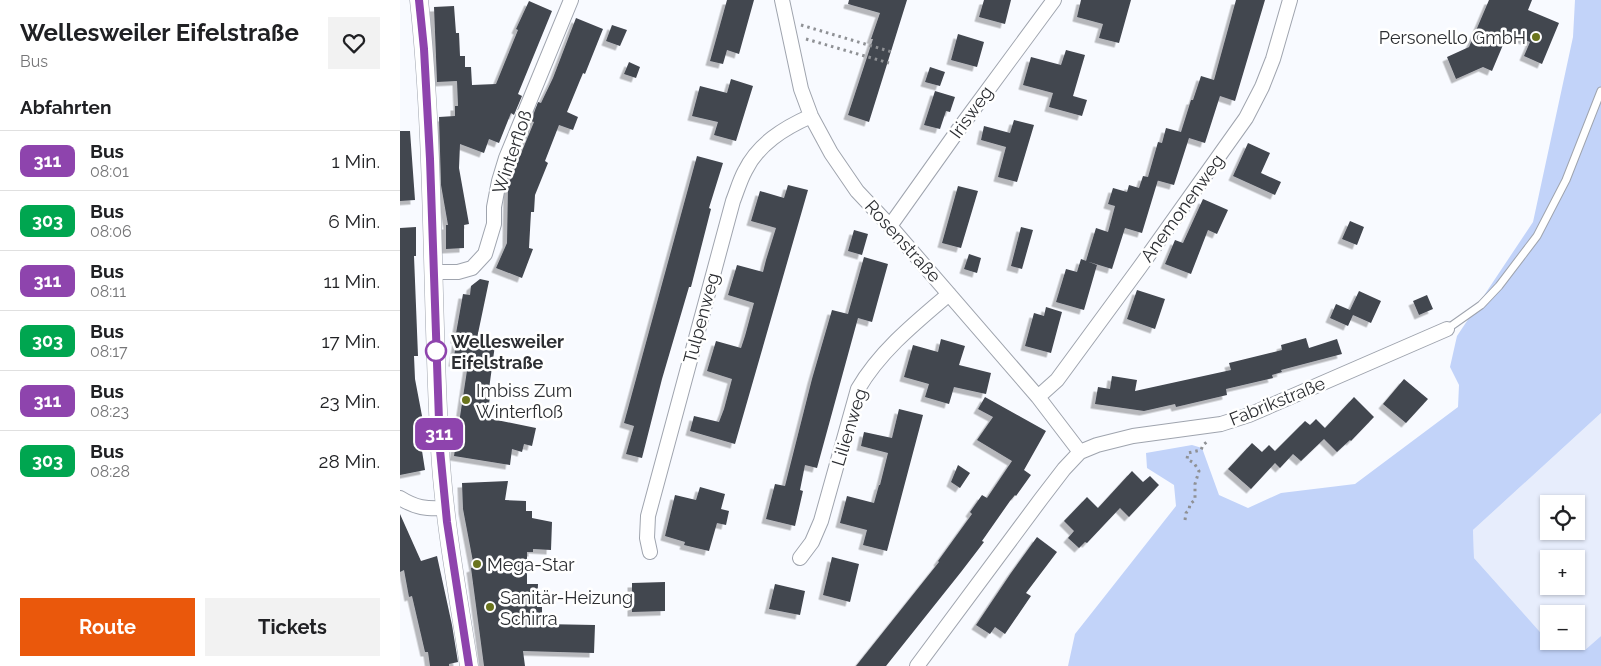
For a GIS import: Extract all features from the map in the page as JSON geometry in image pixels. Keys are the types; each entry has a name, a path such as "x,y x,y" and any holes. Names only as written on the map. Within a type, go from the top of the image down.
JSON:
{"street":[{"path":"418,0 424,49 439,431 445,508 469,666"},
{"name":"Winterfloß","path":"434,272 458,272 472,268 485,254 494,224 494,207 506,158 571,0"},
{"name":"Rosenstraße","path":"782,0 801,89 811,116 831,153 857,191 890,226 1038,397 1080,452"},
{"name":"Irisweg","path":"890,226 1054,0"},
{"name":"Anemonenweg","path":"1038,397 1062,372 1140,267 1246,118 1262,87 1273,59 1290,0"},
{"name":"Tulpenweg","path":"650,552 647,538 648,516 734,201 745,170 754,156 772,137 811,116"},
{"name":"Lilienweg","path":"800,558 812,542 821,522 858,389 868,371 883,354 949,294"},
{"name":"Fabrikstraße","path":"917,666 1041,499 1080,452 1097,445 1133,436 1221,424 1249,415 1447,329"},
{"path":"400,498 424,509 445,508"}],"lane":[{"name":"Fabrikstraße","path":"1447,329 1481,305 1499,286 1537,236 1566,180 1601,91"}],"path":[{"path":"787,29 795,24 892,52"},
{"path":"787,29 889,63"},
{"path":"1185,520 1190,504 1195,500 1195,484 1198,471 1194,463 1187,459 1188,453 1201,450 1202,445 1208,441 1204,426"}],"shaded area":[{"path":"1575,0 1601,0 1601,413 1473,530 1474,558 1540,632 1540,650 1585,650 1601,636 1601,666 1068,666 1075,634 1176,506 1174,485 1147,468 1146,453 1192,445 1202,448 1219,495 1248,508 1281,493 1355,484 1458,407 1459,385 1450,367 1457,336 1533,222 1573,37"},
{"path":"1601,413 1601,636 1585,650 1585,605 1540,605 1540,632 1474,558 1473,530"}],"building":[{"path":"727,0 754,0 739,54 727,50 723,64 710,61"},
{"path":"849,0 907,0 869,122 848,115 880,13 848,4"},
{"path":"984,0 1011,0 1005,24 979,17"},
{"path":"1081,0 1131,0 1119,43 1099,38 1103,24 1077,17"},
{"path":"1236,0 1265,0 1235,101 1220,96 1205,143 1189,138 1174,185 1158,181 1142,233 1125,228 1112,269 1086,261 1096,228 1108,232 1115,206 1108,204 1113,188 1127,192 1129,185 1139,188 1143,176 1148,177 1158,142 1162,143 1166,128 1181,132 1201,76 1214,80"},
{"name":"Personello GmbH","path":"1489,0 1532,0 1528,10 1559,23 1542,64 1524,56 1530,42 1508,33 1492,71 1483,67 1456,79 1447,57 1469,47"},
{"path":"529,1 552,11 518,94 522,96 514,115 511,113 499,143 489,139 484,153 460,144 459,168 469,224 464,225 464,248 446,249 446,225 448,225 441,185 439,117 455,116 455,106 458,106 457,81 437,82 434,7 454,6 456,33 459,33 460,56 465,56 465,67 471,67 472,85 496,84 518,30 516,29"},
{"path":"576,18 603,29 567,112 578,117 573,130 559,125 545,161 548,163 535,195 534,212 531,212 529,248 533,249 522,278 496,268 507,243 508,185 534,122 531,121 538,102 541,103 553,78"},
{"path":"612,25 627,30 620,46 606,41"},
{"path":"958,34 984,42 977,67 951,60"},
{"path":"1066,50 1085,55 1073,96 1087,100 1082,116 1049,107 1053,93 1023,85 1031,57 1061,65"},
{"path":"629,62 640,67 636,78 624,74"},
{"path":"930,67 945,72 940,86 925,82"},
{"path":"731,79 753,86 736,141 714,135 718,122 692,116 700,86 727,93"},
{"path":"935,91 955,97 950,112 946,111 940,129 924,125"},
{"path":"1014,120 1034,125 1017,182 998,177 1006,147 981,140 984,126 1010,133"},
{"path":"400,131 410,131 415,200 400,201"},
{"path":"1248,143 1270,153 1261,173 1281,182 1275,195 1233,176"},
{"path":"697,156 723,163 709,208 711,209 691,287 689,287 662,379 642,458 626,454 634,426 624,423"},
{"path":"788,185 808,190 735,444 690,431 694,416 719,422 724,409 732,379 707,371 716,341 741,348 745,336 754,303 728,295 737,265 763,272 776,228 751,221 760,191 784,198"},
{"path":"958,186 978,191 961,248 942,243"},
{"path":"1203,199 1228,210 1217,234 1208,230 1191,274 1165,264 1175,240 1183,243"},
{"path":"1350,221 1364,227 1357,245 1342,239"},
{"path":"416,227 416,256 414,256 418,356 414,356 415,379 426,437 420,438 425,470 400,475 400,228"},
{"path":"1021,227 1033,230 1022,269 1011,266"},
{"path":"854,230 868,234 862,255 848,251"},
{"path":"969,254 981,258 977,273 964,269"},
{"path":"864,257 888,264 872,322 858,318 817,468 805,465 800,490 803,491 795,526 766,519 775,484 785,486 812,379 832,310 848,314"},
{"path":"1081,259 1097,265 1084,310 1056,302 1066,269 1077,272"},
{"path":"480,279 489,281 476,343 495,345 487,418 536,428 532,446 524,444 522,452 512,449 510,465 454,456 468,364 453,362 457,339 455,339 463,294 470,295 471,286"},
{"path":"1137,290 1165,299 1155,329 1127,319"},
{"path":"1359,291 1381,301 1371,323 1353,315 1348,326 1330,318 1336,304 1350,310"},
{"path":"1427,295 1433,309 1419,315 1413,301"},
{"path":"1046,307 1062,312 1051,353 1025,346 1034,313 1044,316"},
{"path":"1306,338 1309,348 1337,339 1342,354 1281,370 1282,372 1272,375 1273,378 1226,389 1227,395 1176,407 1175,404 1144,411 1095,404 1098,387 1110,389 1112,376 1137,380 1135,391 1231,370 1229,363 1282,350 1281,345"},
{"path":"941,339 965,346 959,365 991,373 986,394 954,387 949,404 925,397 929,384 904,377 913,345 938,352"},
{"path":"1404,379 1428,399 1406,423 1383,404"},
{"path":"985,397 1046,431 1024,470 1031,475 1016,496 1010,501 982,541 984,542 886,666 856,666 939,562 972,514 970,512 982,495 987,498 1012,461 977,440 993,417 978,409"},
{"path":"1354,397 1374,417 1351,441 1337,452 1324,439 1301,461 1293,454 1280,468 1275,463 1251,489 1228,469 1252,443 1262,452 1269,445 1275,451 1305,421 1310,425 1316,419 1325,428"},
{"path":"899,409 923,415 887,551 863,545 867,530 840,523 847,496 874,503 888,453 861,446 864,432 892,438"},
{"path":"958,465 970,473 960,488 951,482"},
{"path":"1132,471 1143,482 1150,476 1159,485 1129,517 1120,508 1087,543 1085,542 1079,548 1068,538 1074,531 1064,521 1087,497 1098,508"},
{"path":"508,481 505,500 526,501 526,511 532,511 532,518 552,522 551,550 533,549 533,552 527,552 527,584 538,584 537,607 542,607 542,624 595,625 594,653 523,651 525,666 484,666 471,568 474,567 463,509 462,483"},
{"path":"700,487 725,494 721,509 729,511 726,525 717,523 709,551 684,545 685,542 665,536 675,495 696,500"},
{"path":"400,514 421,561 437,556 458,662 449,664 449,666 430,666 428,652 425,652 412,596 409,597 404,570 400,572"},
{"path":"1037,537 1057,552 1026,593 1031,596 1005,634 995,627 990,634 976,625"},
{"path":"832,557 859,564 850,602 823,595"},
{"path":"665,582 665,611 632,612 632,583"},
{"path":"775,584 805,591 800,615 769,609"}],"bus line":[{"name":"311","path":"419,0 424,49 430,159 440,450 445,508 469,666"}],"place":[{"name":"Personello GmbH","path":"1536,37"},
{"name":"Wellesweiler Eifelstraße","path":"436,351"},
{"name":"Imbiss Zum Winterfloß","path":"466,400"},
{"name":"Mega-Star","path":"477,564"},
{"name":"Sanitär-Heizung Schirra","path":"490,607"}]}
